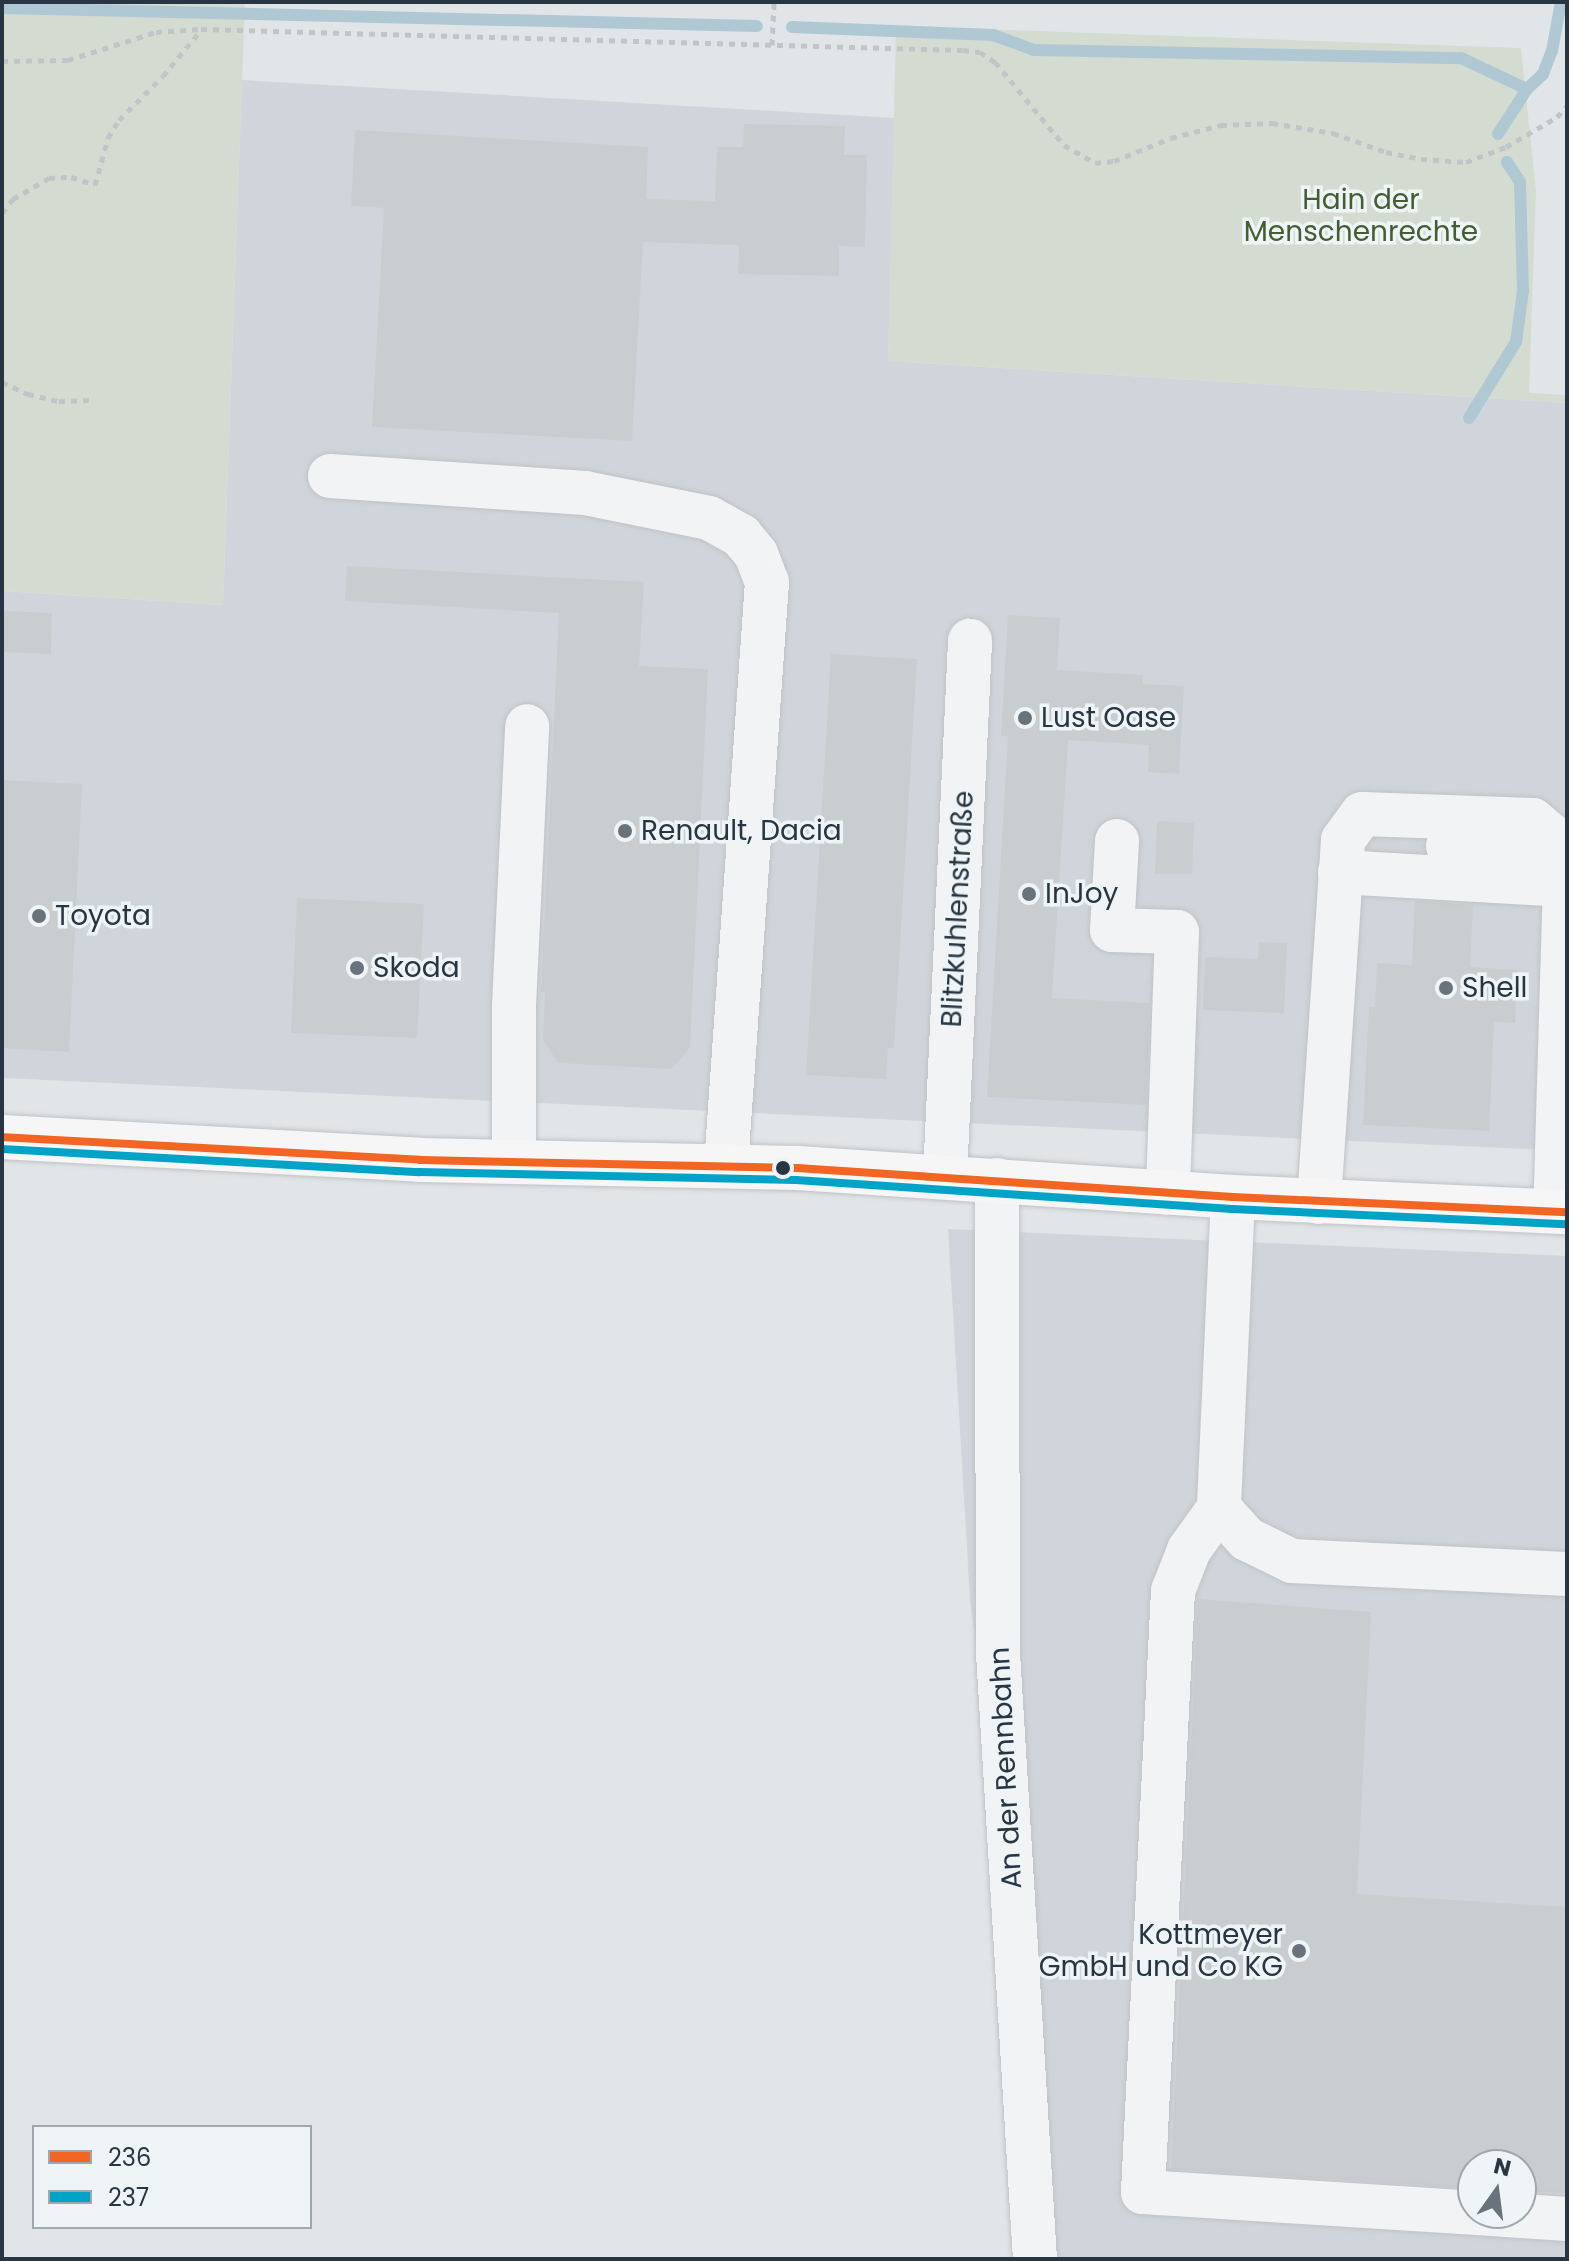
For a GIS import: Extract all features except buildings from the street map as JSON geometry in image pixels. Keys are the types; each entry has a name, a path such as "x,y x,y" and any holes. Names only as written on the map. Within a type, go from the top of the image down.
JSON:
{"main road":[{"path":"2,1137 514,1162 726,1165 945,1176 1319,1202 1561,1212"}],"lane":[{"path":"330,476 585,493 709,518 741,536 756,554 767,582 726,1165"},
{"name":"Blitzkuhlenstraße","path":"945,1176 970,641"},
{"path":"514,1162 514,1006 527,726"},
{"path":"1319,1202 1341,856 1362,814 1533,820 1566,848 1561,1212"},
{"path":"1117,841 1112,930 1177,932 1168,1193"},
{"path":"1341,856 1565,869"},
{"name":"An der Rennbahn","path":"997,1180 998,1653 1035,2259"},
{"path":"1233,1197 1219,1508 1189,1550 1173,1591 1143,2192 1457,2212"},
{"path":"1219,1508 1247,1539 1292,1561 1567,1574"},
{"path":"1537,2217 1567,2219"}],"path":[{"path":"772,45 774,2"},
{"path":"2,213 13,199 49,178 71,177 95,185 108,138 119,120 163,76 201,29"},
{"path":"2,61 68,60 156,32 201,29 980,52 995,62 1064,145 1095,163 1114,161 1171,138 1221,125 1272,123 1333,133 1386,152 1421,159 1466,162 1506,147 1557,117 1567,106"},
{"path":"2,382 28,394 59,401 89,400"}],"shaded area":[{"path":"242,80 895,118 888,361 1567,403 1567,1151 2,1078 2,591 223,605"},
{"path":"948,1229 1567,1256 1567,2259 1017,2259 985,1720 970,1599"}],"green space":[{"path":"2,2 245,2 223,605 2,591"},
{"name":"Hain der Menschenrechte","path":"896,26 1521,48 1536,191 1529,393 1567,395 1567,403 888,361"}],"waterway":[{"path":"792,27 993,35 1034,50 1461,58 1527,89 1543,74 1552,51 1561,2"},
{"path":"2,8 757,26"},
{"path":"1498,134 1527,89"},
{"path":"1469,418 1516,342 1523,291 1520,182 1507,162"}],"transit line":[{"name":"236","path":"2,1137 420,1160 797,1168 1233,1197 1567,1212"},
{"name":"237","path":"2,1149 419,1172 796,1180 1232,1209 1566,1224"}],"place":[{"name":"Lust Oase","path":"1025,718"},
{"name":"Renault, Dacia","path":"625,831"},
{"name":"InJoy","path":"1029,894"},
{"name":"Toyota","path":"39,916"},
{"name":"Skoda","path":"357,968"},
{"name":"Shell","path":"1446,988"},
{"name":"Kottmeyer GmbH und Co KG","path":"1299,1951"}]}
